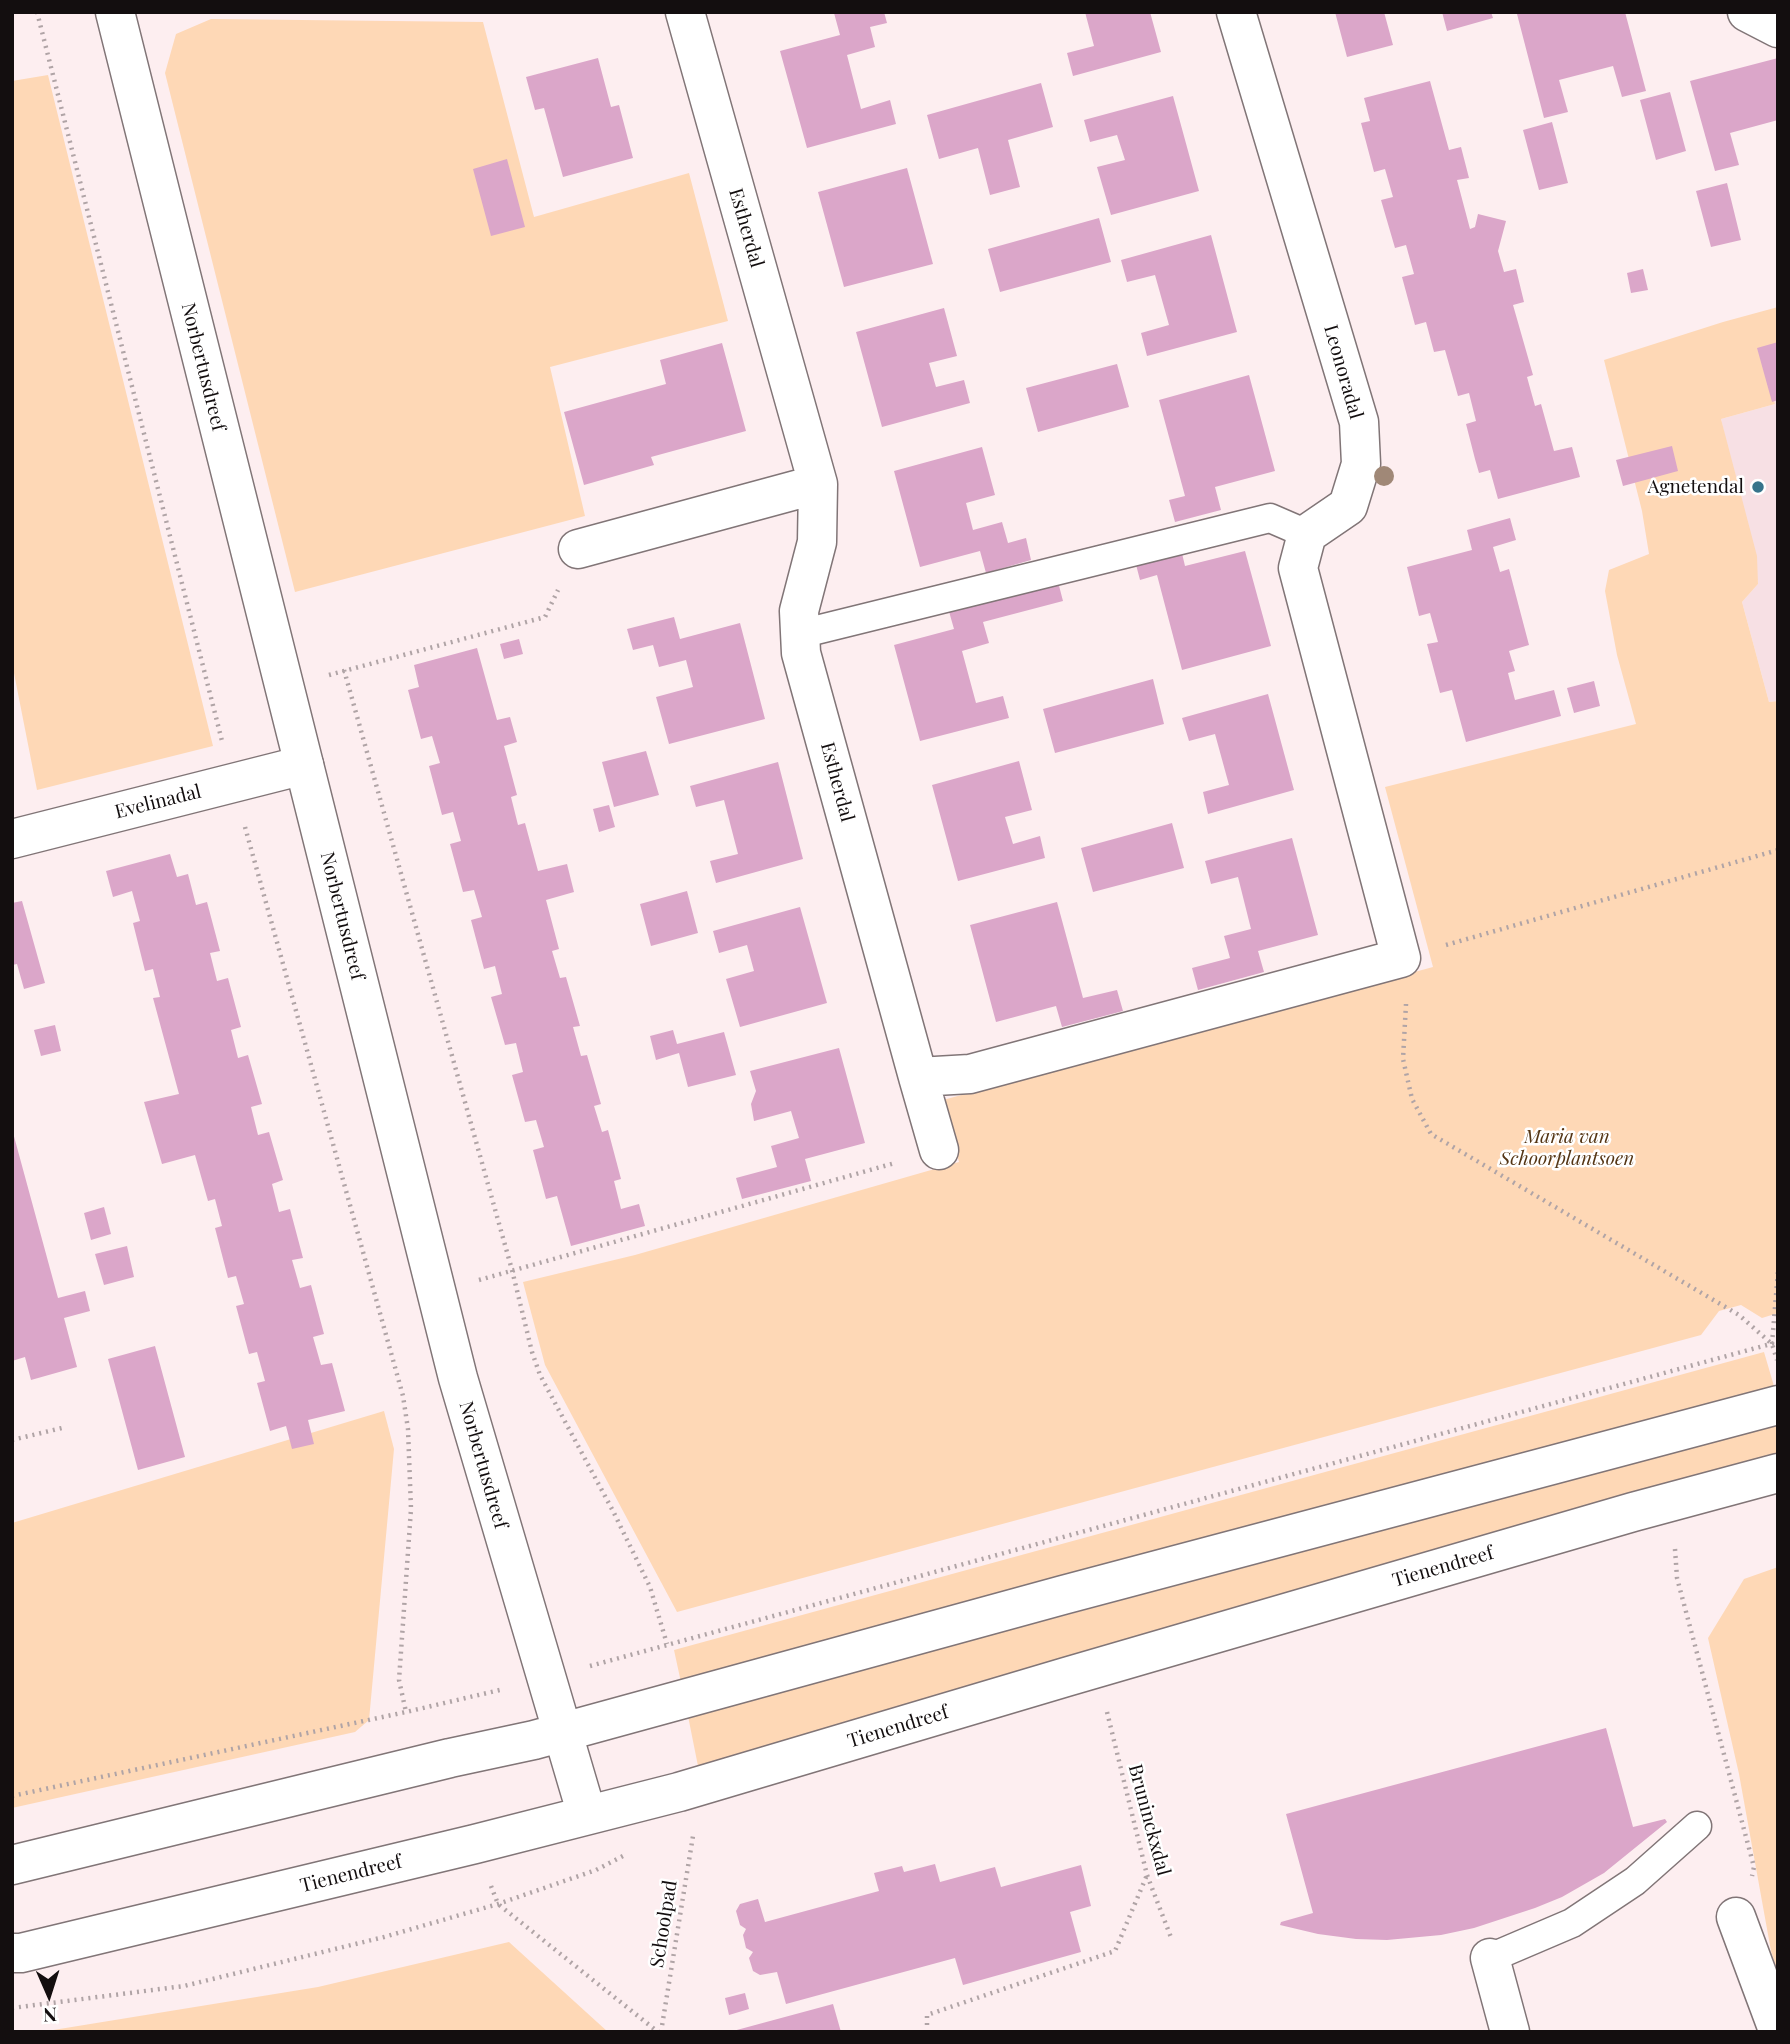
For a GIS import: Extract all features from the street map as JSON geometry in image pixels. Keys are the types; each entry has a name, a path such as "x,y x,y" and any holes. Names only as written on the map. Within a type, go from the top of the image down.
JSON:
{"street":[{"name":"Estherdal","path":"685,12 818,484 817,542 799,611 801,653 939,1150"},
{"name":"Leonoradal","path":"1236,12 1359,422 1361,464 1348,506 1307,534"},
{"path":"1747,12 1778,27"},
{"name":"Norbertusdreef","path":"124,14 284,687 458,1378 587,1815"},
{"path":"578,548 818,484"},
{"path":"918,1077 970,1074 1401,958 1298,568 1307,534"},
{"name":"Evelinadal","path":"12,839 304,765"},
{"path":"12,1865 562,1732 1050,1598 1778,1405"},
{"name":"Tienendreef","path":"12,1953 113,1931 693,1788 1092,1669 1633,1512 1778,1473"},
{"path":"1736,1917 1778,2030"},
{"path":"1490,1958 1510,2032"}],"lane":[{"path":"800,634 1269,518 1307,534"},
{"path":"1490,1958 1572,1923 1635,1881 1697,1826"}],"path":[{"path":"37,12 233,783 402,1396 408,1429 411,1509 399,1680 406,1712"},
{"path":"284,687 545,617 578,548"},
{"path":"345,670 512,1270 532,1352 540,1375 613,1511 650,1587 667,1644"},
{"path":"1775,1343 1740,1315 1431,1134 1412,1099 1403,1059 1407,1014 1401,958 1778,850"},
{"path":"438,1293 939,1150"},
{"path":"1778,1271 1775,1343 1778,1365"},
{"path":"12,1796 406,1712 546,1678 1775,1343"},
{"path":"12,1440 66,1427"},
{"path":"1675,1548 1677,1578 1754,1867 1746,1897 1736,1917"},
{"name":"Bruninckxdal","path":"1105,1705 1147,1875 1172,1940"},
{"name":"Schoolpad","path":"498,1904 660,2032 693,1833"},
{"path":"927,2032 927,2015 1115,1951 1147,1875"}],"shaded area":[{"name":"Agnetendal","path":"1778,342 1778,701 1769,702 1742,602 1758,584 1721,419 1775,404 1757,348"}],"green space":[{"path":"211,19 483,22 534,217 689,173 728,321 550,367 585,516 295,592 165,73 176,34"},
{"path":"48,75 213,746 37,790 12,663 12,81"},
{"name":"Maria van Schoorplantsoen","path":"1778,307 1778,344 1760,349 1775,404 1721,419 1757,556 1758,584 1742,602 1769,702 1778,701 1778,1313 1762,1318 1741,1305 1719,1311 1701,1335 677,1612 545,1365 523,1282 635,1255 959,1162 943,1100 1433,967 1385,787 1636,724 1617,655 1605,591 1609,570 1649,554 1642,511 1604,360"},
{"path":"1764,1352 1776,1393 682,1687 674,1650"},
{"path":"384,1411 394,1449 369,1720 355,1732 12,1808 12,1523"},
{"path":"1778,1425 1778,1460 1102,1649 698,1766 688,1716"},
{"path":"1778,1567 1778,1973 1771,1951 1739,1774 1708,1638 1744,1579"},
{"path":"509,1942 608,2032 41,2032 318,1987"}],"building":[{"path":"884,12 887,23 870,27 875,47 847,55 861,109 890,100 896,124 807,148 780,51 840,35 834,13"},
{"path":"1085,12 1150,12 1161,52 1073,76 1067,53 1094,46"},
{"path":"1335,12 1384,12 1393,45 1347,57"},
{"path":"1442,12 1491,12 1493,18 1447,31"},
{"path":"1625,12 1646,91 1622,97 1613,66 1559,80 1568,112 1544,118 1517,14"},
{"path":"598,58 611,107 619,105 633,158 563,177 544,108 535,110 526,77"},
{"path":"1778,58 1778,120 1730,133 1739,165 1715,171 1690,81"},
{"path":"1430,81 1449,150 1461,147 1469,178 1457,180 1470,229 1475,227 1478,214 1506,221 1498,251 1504,272 1516,269 1524,302 1513,305 1533,375 1527,377 1535,406 1541,404 1554,451 1572,447 1580,477 1498,499 1490,470 1479,473 1475,459 1466,424 1476,421 1469,393 1458,396 1445,350 1434,352 1426,322 1415,325 1402,277 1414,274 1406,245 1395,248 1381,200 1393,197 1385,169 1374,172 1361,123 1370,121 1364,98"},
{"path":"1041,83 1053,127 1008,140 1020,187 990,195 978,148 939,159 927,115"},
{"path":"1670,92 1686,151 1656,160 1640,100"},
{"path":"1173,96 1199,191 1111,215 1097,167 1125,160 1117,135 1090,142 1084,120"},
{"path":"1552,122 1568,183 1539,190 1523,130"},
{"path":"507,159 525,227 491,236 473,169"},
{"path":"907,168 933,264 844,287 818,192"},
{"path":"1727,183 1741,240 1711,247 1696,191"},
{"path":"1099,218 1111,262 1000,292 988,249"},
{"path":"1211,235 1237,332 1147,356 1141,333 1169,325 1155,275 1127,282 1121,260"},
{"path":"1643,269 1648,290 1631,293 1627,273"},
{"path":"944,308 957,356 929,363 936,387 964,380 970,403 882,427 856,332"},
{"path":"1778,342 1778,400 1772,402 1757,348"},
{"path":"722,343 746,431 651,457 654,465 584,485 564,412 666,384 660,360"},
{"path":"1117,364 1129,407 1038,432 1026,388"},
{"path":"1249,375 1275,471 1215,487 1221,510 1175,522 1169,500 1185,496 1159,400"},
{"path":"1672,446 1678,471 1623,486 1616,460"},
{"path":"982,447 995,495 966,503 973,530 1002,522 1008,543 1026,538 1031,560 986,573 980,551 920,567 894,471"},
{"path":"1510,518 1516,540 1493,547 1500,572 1509,569 1529,645 1509,651 1515,671 1508,673 1515,700 1554,690 1561,716 1466,742 1452,690 1440,693 1427,644 1438,642 1430,613 1419,616 1407,567 1472,550 1467,530"},
{"path":"1180,545 1185,566 1245,551 1271,646 1182,670 1157,575 1140,580 1134,557"},
{"path":"1057,578 1063,601 983,622 989,643 962,651 976,703 1003,696 1009,718 920,741 894,645 954,629 948,608"},
{"path":"674,617 680,639 740,623 765,719 669,744 656,697 693,687 686,660 659,667 653,645 633,650 627,629"},
{"path":"519,639 523,654 504,659 500,644"},
{"path":"477,648 497,720 510,717 517,742 504,746 517,795 511,797 518,825 525,823 538,871 567,864 574,892 546,900 559,949 552,951 560,978 566,977 580,1026 573,1027 581,1056 587,1055 601,1104 594,1106 602,1132 608,1130 621,1179 614,1181 621,1209 639,1204 645,1226 571,1246 557,1196 546,1199 533,1150 544,1147 536,1120 525,1122 512,1075 523,1072 516,1043 505,1045 491,997 502,994 495,966 484,969 471,920 482,917 474,890 463,892 450,844 461,841 453,812 442,815 429,766 440,763 432,736 421,739 408,690 419,687 414,665"},
{"path":"1153,679 1164,724 1055,753 1043,709"},
{"path":"1594,681 1600,706 1574,713 1567,688"},
{"path":"1268,694 1294,790 1208,814 1203,792 1229,785 1215,734 1189,741 1182,718"},
{"path":"646,751 659,795 614,807 602,762"},
{"path":"1019,761 1032,810 1005,817 1013,844 1040,836 1045,858 958,881 932,785"},
{"path":"778,762 803,859 716,883 710,861 738,854 724,800 696,807 690,786"},
{"path":"609,805 615,827 599,832 593,809"},
{"path":"1172,823 1184,868 1093,892 1081,848"},
{"path":"1292,838 1318,935 1258,951 1264,972 1198,990 1192,968 1230,958 1224,936 1251,929 1238,877 1211,884 1205,861"},
{"path":"170,854 177,877 188,874 196,905 207,902 220,951 210,953 217,981 228,978 241,1027 231,1030 238,1058 248,1055 262,1104 251,1107 258,1135 269,1132 283,1180 272,1184 279,1212 290,1209 303,1258 292,1260 300,1288 311,1285 324,1334 313,1337 321,1365 332,1363 345,1411 308,1420 314,1444 292,1449 286,1426 270,1431 257,1383 265,1381 257,1352 249,1354 236,1306 244,1304 236,1276 228,1278 215,1228 222,1226 215,1199 208,1201 195,1155 162,1164 144,1102 179,1094 153,998 160,997 153,969 145,971 133,923 140,921 132,891 113,897 106,871"},
{"path":"687,891 698,933 651,946 640,904"},
{"path":"22,901 45,983 24,989 17,964 12,965 12,903"},
{"path":"1057,902 1083,998 1117,990 1123,1011 1062,1027 1056,1006 996,1022 970,925"},
{"path":"800,907 827,1003 740,1027 726,979 754,971 747,945 719,953 713,931"},
{"path":"55,1025 61,1051 41,1056 34,1030"},
{"path":"673,1030 677,1044 724,1032 736,1075 688,1087 679,1053 656,1060 650,1036"},
{"path":"839,1048 865,1143 805,1159 811,1181 742,1199 736,1178 777,1167 771,1146 799,1138 791,1111 754,1121 751,1104 756,1091 750,1071"},
{"path":"12,1129 58,1298 85,1291 90,1311 64,1318 77,1367 31,1380 25,1357 12,1361"},
{"path":"104,1207 111,1234 91,1240 84,1213"},
{"path":"127,1246 134,1277 104,1285 95,1254"},
{"path":"155,1346 185,1457 138,1470 108,1359"},
{"path":"1606,1728 1633,1827 1665,1819 1667,1822 1604,1873 1562,1897 1535,1908 1474,1928 1441,1935 1387,1940 1356,1939 1280,1925 1281,1922 1313,1913 1286,1814"},
{"path":"935,1864 940,1882 995,1867 1001,1887 1081,1865 1091,1906 1070,1912 1081,1952 963,1985 955,1958 786,2004 777,1972 760,1975 753,1971 749,1958 753,1952 746,1948 743,1935 746,1929 740,1925 736,1911 740,1904 758,1899 765,1922 879,1891 874,1873 902,1866 904,1872"},
{"path":"745,1993 749,2009 729,2015 725,1998"},
{"path":"833,2004 841,2032 733,2032 733,2031"}],"place":[{"name":"Agnetendal","path":"1758,487"}]}
